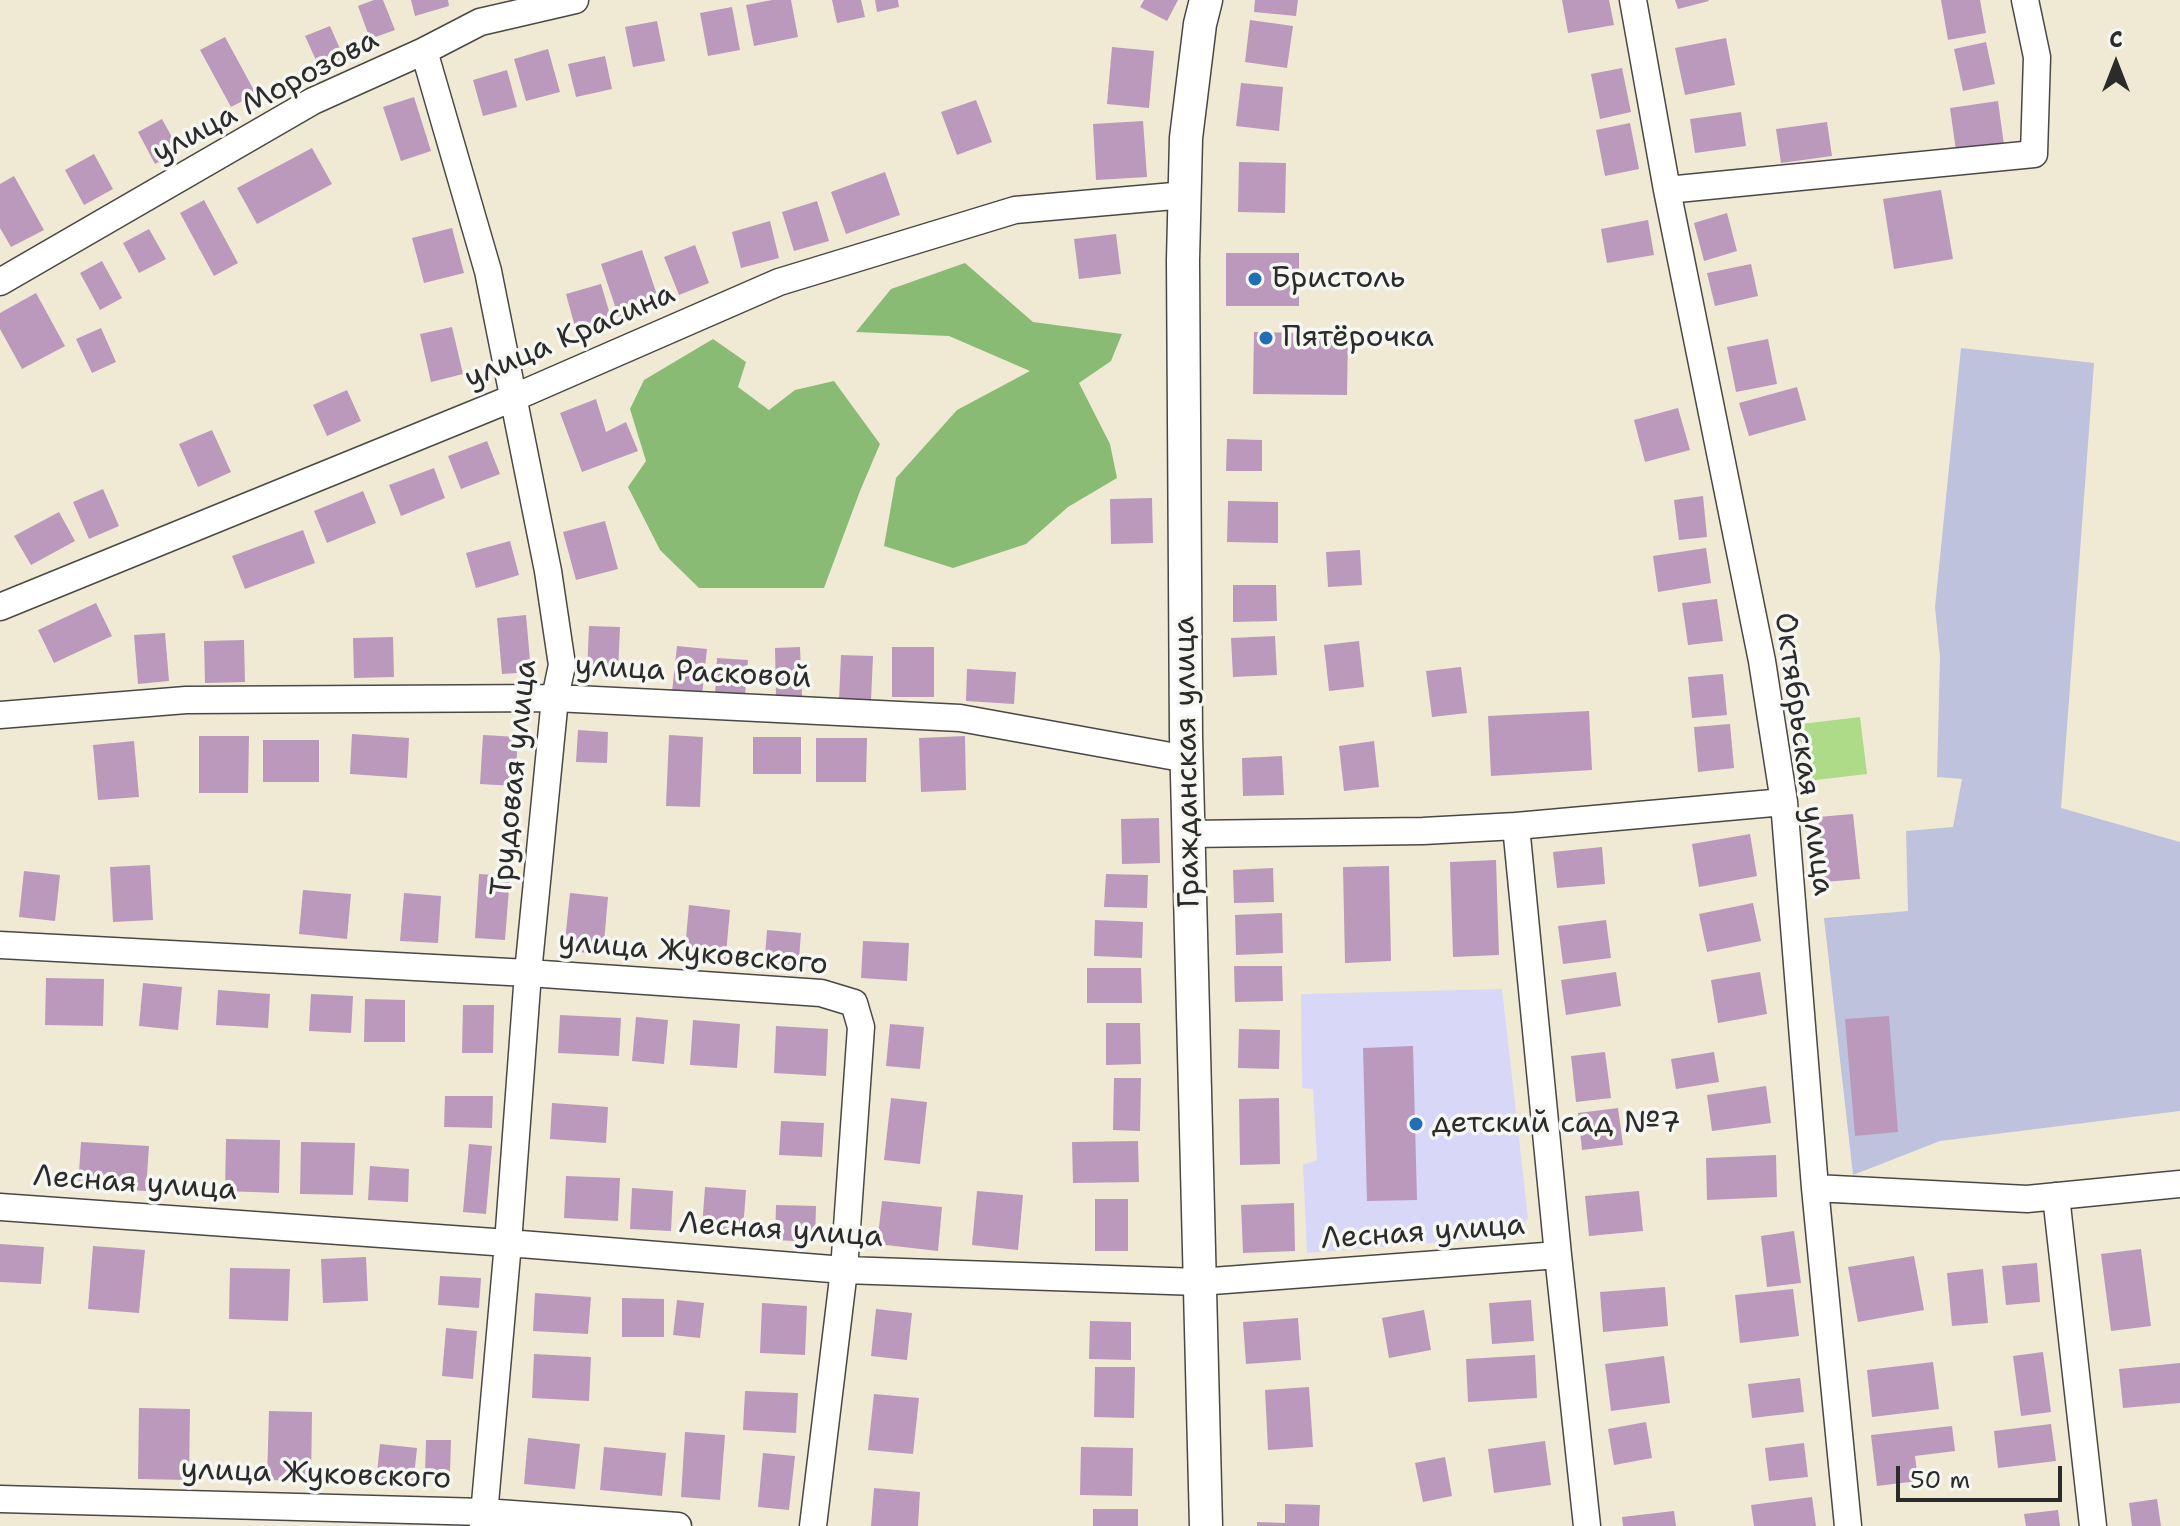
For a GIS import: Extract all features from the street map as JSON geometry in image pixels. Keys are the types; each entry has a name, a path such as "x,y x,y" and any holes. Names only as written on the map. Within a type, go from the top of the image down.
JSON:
{"street":[{"name":"улица Морозова","path":"0,282 313,101 480,22 575,0"},
{"name":"Гражданская улица","path":"1206,0 1200,24 1186,138 1183,276 1188,834 1206,1526"},
{"name":"Октябрьская улица","path":"1633,0 1667,190 1762,661 1784,802 1815,1188 1848,1526"},
{"path":"1667,190 2034,154 2037,57 2025,0"},
{"name":"Трудовая улица","path":"424,51 488,271 548,571 562,665 555,698 528,973 483,1519"},
{"name":"улица Красина","path":"0,607 513,398 779,282 1015,210 1185,195"},
{"name":"улица Расковой","path":"0,715 186,700 555,698 960,718 1187,759"},
{"path":"1188,834 1423,831 1516,826 1784,802"},
{"path":"1516,826 1587,1526"},
{"name":"улица Жуковского","path":"0,945 528,973 821,993 854,1003 861,1027 844,1270 813,1526"},
{"path":"1815,1188 2027,1199 2180,1184"},
{"path":"2056,1196 2093,1526"},
{"name":"Лесная улица","path":"0,1207 844,1270 1199,1282 1558,1255"},
{"name":"улица Жуковского","path":"0,1499 678,1526"}],"shaded area":[{"path":"1961,348 2094,363 2061,808 2180,842 2180,1111 1940,1141 1853,1175 1824,918 1908,911 1906,831 1953,827 1962,779 1937,777 1940,657 1935,607"},
{"name":"детский сад №7","path":"1502,989 1528,1218 1516,1236 1307,1253 1303,1165 1317,1160 1313,1089 1302,1088 1301,994"}],"green space":[{"path":"965,263 1033,322 1122,334 1111,361 1079,383 1110,444 1117,478 1068,507 1026,544 953,568 884,546 896,478 957,410 1030,371 949,336 856,332 891,289"},
{"path":"713,339 746,362 738,387 769,410 795,390 834,381 880,444 824,588 699,588 660,550 628,487 646,461 630,409 644,380"},
{"path":"1860,717 1867,774 1799,782 1793,725"}],"building":[{"path":"383,0 395,30 370,39 358,6"},
{"path":"411,0 448,0 449,6 415,16"},
{"path":"791,0 798,37 754,46 746,5"},
{"path":"832,0 861,0 865,17 837,23"},
{"path":"875,0 898,0 899,7 877,12"},
{"path":"1144,0 1178,0 1167,21 1140,7"},
{"path":"1255,0 1298,0 1296,16 1254,12"},
{"path":"1562,0 1609,0 1614,25 1568,33"},
{"path":"1675,0 1708,0 1709,1 1678,9"},
{"path":"1941,0 1980,0 1986,33 1948,40"},
{"path":"732,7 740,50 708,56 700,13"},
{"path":"1250,20 1293,26 1287,68 1245,62"},
{"path":"657,21 665,61 633,67 625,27"},
{"path":"330,26 344,58 320,69 305,36"},
{"path":"225,37 256,94 231,107 200,50"},
{"path":"1726,38 1735,85 1685,95 1675,48"},
{"path":"1986,42 1995,84 1963,91 1954,49"},
{"path":"1112,47 1154,51 1149,108 1107,104"},
{"path":"548,49 560,92 526,101 514,59"},
{"path":"605,56 612,89 576,97 568,64"},
{"path":"1622,68 1631,112 1600,119 1591,74"},
{"path":"507,70 517,107 483,116 473,80"},
{"path":"1241,83 1283,87 1279,131 1236,126"},
{"path":"414,97 431,151 401,161 383,107"},
{"path":"976,100 992,142 957,155 941,112"},
{"path":"1998,101 2004,145 1956,151 1950,108"},
{"path":"1741,112 1746,146 1695,153 1690,119"},
{"path":"162,119 179,150 155,164 138,132"},
{"path":"1143,121 1147,177 1096,180 1093,124"},
{"path":"1827,122 1832,156 1781,163 1776,129"},
{"path":"1630,123 1639,169 1605,176 1596,130"},
{"path":"312,148 332,184 257,224 237,188"},
{"path":"94,154 113,189 84,205 65,170"},
{"path":"1239,162 1286,163 1285,213 1238,212"},
{"path":"885,172 900,215 846,234 831,192"},
{"path":"14,176 44,230 11,247 0,228 0,184"},
{"path":"1941,190 1953,259 1894,269 1883,199"},
{"path":"204,200 238,263 214,276 180,213"},
{"path":"817,201 829,241 794,251 782,212"},
{"path":"1727,213 1737,251 1704,261 1694,223"},
{"path":"1648,220 1654,255 1607,263 1601,229"},
{"path":"770,221 779,258 741,268 732,232"},
{"path":"452,228 464,273 424,283 412,238"},
{"path":"149,229 166,259 139,273 123,243"},
{"path":"1116,234 1121,274 1079,279 1074,239"},
{"path":"695,245 709,283 679,295 664,257"},
{"path":"642,250 660,304 619,318 601,264"},
{"path":"1226,253 1299,253 1299,306 1226,306"},
{"path":"102,261 122,298 100,310 80,273"},
{"path":"1751,264 1758,296 1715,306 1707,273"},
{"path":"601,284 614,328 578,338 566,294"},
{"path":"36,293 65,346 22,369 0,329 0,313"},
{"path":"452,327 463,374 431,382 420,334"},
{"path":"101,328 116,362 92,373 76,339"},
{"path":"1254,332 1348,334 1347,395 1253,394"},
{"path":"1768,339 1777,384 1736,392 1727,347"},
{"path":"1797,387 1806,420 1749,436 1739,403"},
{"path":"347,390 361,421 327,436 313,405"},
{"path":"596,399 606,432 626,422 638,451 582,472 560,413"},
{"path":"1678,408 1690,450 1645,462 1634,420"},
{"path":"212,430 231,472 198,487 179,444"},
{"path":"1227,439 1262,440 1262,471 1226,471"},
{"path":"487,441 500,474 461,489 448,456"},
{"path":"434,468 445,498 401,516 389,485"},
{"path":"103,489 119,526 89,539 73,502"},
{"path":"363,491 376,523 327,543 314,511"},
{"path":"1703,496 1707,537 1679,540 1674,500"},
{"path":"1152,498 1153,543 1111,544 1110,499"},
{"path":"1228,501 1278,502 1278,543 1227,542"},
{"path":"59,512 75,541 31,565 14,536"},
{"path":"605,521 618,569 576,580 563,532"},
{"path":"303,530 315,563 245,589 232,556"},
{"path":"510,541 519,575 476,588 466,553"},
{"path":"1706,548 1711,583 1658,592 1653,556"},
{"path":"1360,550 1362,585 1328,587 1326,552"},
{"path":"1233,585 1276,585 1277,621 1233,622"},
{"path":"1717,599 1723,641 1688,645 1682,603"},
{"path":"96,603 112,636 54,663 38,630"},
{"path":"526,615 531,672 502,674 497,618"},
{"path":"589,626 620,627 618,673 587,672"},
{"path":"165,633 169,681 138,684 134,635"},
{"path":"1275,636 1277,675 1233,677 1231,638"},
{"path":"393,637 394,677 354,678 353,638"},
{"path":"244,640 245,682 205,683 204,641"},
{"path":"1359,641 1364,687 1329,691 1324,645"},
{"path":"677,646 707,649 702,695 672,692"},
{"path":"800,647 802,696 776,697 775,648"},
{"path":"892,647 934,647 934,697 892,697"},
{"path":"841,655 873,656 871,701 839,700"},
{"path":"717,658 748,660 745,696 715,694"},
{"path":"1461,667 1467,713 1432,717 1426,671"},
{"path":"967,669 1016,672 1014,704 966,701"},
{"path":"1723,674 1727,715 1692,718 1688,677"},
{"path":"1589,711 1592,770 1491,776 1488,716"},
{"path":"1730,724 1734,768 1698,772 1694,727"},
{"path":"578,730 608,732 607,763 576,762"},
{"path":"352,734 409,738 407,778 350,774"},
{"path":"483,735 518,737 515,786 480,784"},
{"path":"669,735 703,737 700,807 666,806"},
{"path":"199,736 249,736 248,793 199,793"},
{"path":"965,736 966,790 921,792 919,738"},
{"path":"753,737 801,737 801,774 753,774"},
{"path":"816,738 867,738 866,782 816,782"},
{"path":"263,740 319,740 319,782 263,782"},
{"path":"134,741 139,797 98,800 93,745"},
{"path":"1374,741 1379,787 1344,791 1339,746"},
{"path":"1282,756 1284,795 1243,796 1242,758"},
{"path":"1853,814 1860,879 1824,882 1818,817"},
{"path":"1159,818 1160,863 1122,864 1121,819"},
{"path":"1750,834 1757,876 1699,887 1692,844"},
{"path":"1602,847 1605,884 1557,888 1553,852"},
{"path":"1496,860 1499,955 1453,957 1450,862"},
{"path":"150,865 153,920 113,922 110,867"},
{"path":"1389,866 1391,961 1345,963 1343,867"},
{"path":"1273,868 1274,902 1234,903 1233,870"},
{"path":"24,871 60,875 55,921 19,917"},
{"path":"479,874 510,876 505,940 475,938"},
{"path":"1106,874 1148,875 1147,908 1104,907"},
{"path":"303,890 351,894 347,939 299,934"},
{"path":"404,893 441,896 438,943 400,941"},
{"path":"570,893 608,897 603,954 564,951"},
{"path":"1753,903 1761,941 1707,952 1699,914"},
{"path":"689,905 730,910 725,965 684,961"},
{"path":"1282,913 1283,953 1236,955 1235,915"},
{"path":"1095,920 1143,922 1142,958 1094,956"},
{"path":"1606,920 1611,958 1563,964 1558,926"},
{"path":"767,930 801,933 798,972 764,969"},
{"path":"863,941 909,943 907,981 861,978"},
{"path":"1234,966 1282,966 1283,1001 1235,1002"},
{"path":"1087,968 1141,968 1142,1003 1087,1003"},
{"path":"1616,972 1621,1006 1566,1015 1561,980"},
{"path":"1760,972 1767,1014 1718,1023 1711,980"},
{"path":"46,978 104,979 103,1026 45,1025"},
{"path":"143,983 182,987 178,1030 139,1026"},
{"path":"218,990 270,994 268,1028 216,1025"},
{"path":"311,994 353,996 351,1033 309,1031"},
{"path":"365,999 405,1000 405,1042 364,1042"},
{"path":"463,1005 494,1005 493,1053 462,1053"},
{"path":"560,1015 621,1018 619,1056 558,1053"},
{"path":"1889,1016 1898,1132 1855,1136 1845,1019"},
{"path":"636,1017 668,1020 664,1064 632,1061"},
{"path":"693,1020 740,1024 737,1068 690,1065"},
{"path":"1106,1023 1140,1023 1141,1064 1106,1065"},
{"path":"890,1024 924,1027 920,1069 886,1066"},
{"path":"776,1026 828,1029 826,1076 774,1073"},
{"path":"1239,1029 1280,1030 1279,1069 1238,1068"},
{"path":"1413,1046 1417,1200 1367,1201 1363,1048"},
{"path":"1605,1052 1611,1098 1576,1102 1571,1056"},
{"path":"1714,1052 1719,1082 1676,1089 1671,1059"},
{"path":"1114,1078 1141,1078 1140,1131 1113,1130"},
{"path":"1766,1086 1771,1123 1712,1131 1707,1095"},
{"path":"445,1096 493,1096 492,1128 444,1127"},
{"path":"891,1098 927,1102 920,1164 884,1160"},
{"path":"1279,1098 1280,1164 1240,1165 1239,1099"},
{"path":"552,1103 608,1107 606,1143 550,1139"},
{"path":"1618,1108 1623,1145 1582,1150 1578,1113"},
{"path":"781,1121 824,1123 822,1157 779,1155"},
{"path":"226,1139 280,1140 279,1193 225,1191"},
{"path":"1138,1141 1139,1182 1073,1183 1072,1142"},
{"path":"81,1142 149,1146 146,1191 78,1187"},
{"path":"301,1142 355,1143 353,1195 300,1194"},
{"path":"469,1144 492,1146 486,1214 463,1212"},
{"path":"1776,1155 1777,1197 1707,1200 1706,1158"},
{"path":"370,1166 409,1169 408,1202 368,1200"},
{"path":"566,1176 620,1178 618,1221 564,1218"},
{"path":"705,1187 746,1190 743,1230 702,1228"},
{"path":"632,1188 673,1191 671,1231 630,1229"},
{"path":"977,1191 1023,1195 1018,1250 972,1245"},
{"path":"1639,1191 1643,1231 1589,1236 1585,1196"},
{"path":"1095,1199 1128,1199 1128,1251 1095,1251"},
{"path":"882,1201 942,1207 938,1251 877,1244"},
{"path":"1294,1203 1295,1251 1243,1253 1241,1205"},
{"path":"776,1205 816,1206 815,1242 775,1240"},
{"path":"1794,1231 1801,1283 1767,1287 1761,1236"},
{"path":"0,1244 44,1247 41,1284 0,1282"},
{"path":"93,1246 145,1250 139,1313 88,1309"},
{"path":"2141,1249 2151,1326 2111,1331 2101,1254"},
{"path":"1914,1256 1924,1310 1858,1322 1848,1267"},
{"path":"366,1257 368,1301 323,1303 321,1259"},
{"path":"2037,1263 2040,1302 2006,1305 2002,1266"},
{"path":"230,1268 290,1269 288,1321 229,1319"},
{"path":"1983,1269 1988,1323 1952,1326 1947,1273"},
{"path":"440,1276 481,1278 479,1308 438,1305"},
{"path":"1665,1287 1668,1326 1603,1332 1600,1292"},
{"path":"1793,1289 1799,1336 1740,1343 1735,1295"},
{"path":"535,1293 591,1297 588,1334 533,1331"},
{"path":"622,1298 664,1299 664,1337 622,1337"},
{"path":"677,1300 704,1303 700,1338 673,1335"},
{"path":"1531,1300 1534,1341 1492,1344 1489,1303"},
{"path":"762,1303 807,1306 805,1355 760,1353"},
{"path":"876,1309 912,1313 907,1360 871,1356"},
{"path":"1424,1310 1431,1350 1389,1358 1382,1318"},
{"path":"1298,1318 1301,1360 1246,1364 1243,1322"},
{"path":"1090,1321 1131,1322 1131,1360 1089,1359"},
{"path":"446,1328 477,1331 473,1379 442,1376"},
{"path":"2043,1352 2051,1412 2021,1416 2013,1356"},
{"path":"534,1354 591,1357 589,1401 532,1398"},
{"path":"1535,1355 1537,1398 1468,1402 1466,1359"},
{"path":"1664,1356 1670,1403 1611,1411 1605,1364"},
{"path":"1933,1362 1939,1409 1872,1417 1867,1370"},
{"path":"2180,1363 2180,1403 2123,1408 2119,1369"},
{"path":"1095,1367 1135,1367 1134,1418 1094,1417"},
{"path":"1800,1378 1804,1412 1752,1418 1748,1384"},
{"path":"1309,1387 1313,1447 1268,1450 1265,1390"},
{"path":"745,1391 798,1393 796,1433 743,1430"},
{"path":"874,1394 919,1398 913,1454 868,1450"},
{"path":"139,1408 190,1409 189,1480 138,1479"},
{"path":"269,1411 312,1412 311,1481 267,1480"},
{"path":"1646,1422 1652,1458 1614,1465 1608,1429"},
{"path":"2051,1424 2056,1461 1998,1468 1994,1431"},
{"path":"1952,1426 1955,1451 1915,1456 1918,1481 1877,1486 1871,1435"},
{"path":"685,1432 725,1435 720,1500 681,1497"},
{"path":"528,1438 580,1444 575,1489 524,1484"},
{"path":"426,1440 451,1440 450,1474 425,1473"},
{"path":"1545,1441 1551,1485 1494,1493 1488,1449"},
{"path":"1804,1443 1808,1477 1769,1481 1765,1448"},
{"path":"380,1444 417,1448 413,1486 376,1483"},
{"path":"604,1447 666,1453 662,1496 600,1490"},
{"path":"1081,1447 1133,1448 1132,1496 1080,1495"},
{"path":"763,1453 795,1456 789,1510 758,1507"},
{"path":"1445,1457 1452,1496 1423,1502 1415,1463"},
{"path":"874,1488 920,1492 918,1526 871,1526"},
{"path":"1812,1497 1816,1526 1754,1526 1751,1505"},
{"path":"2157,1499 2161,1526 2132,1526 2129,1503"},
{"path":"1285,1504 1320,1505 1319,1526 1257,1526 1257,1522 1285,1523"},
{"path":"1093,1509 1138,1509 1138,1526 1093,1526"},
{"path":"2058,1510 2060,1526 2026,1526 2024,1514"},
{"path":"1674,1511 1676,1526 1623,1526 1622,1517"}],"place":[{"name":"Бристоль","path":"1255,279"},
{"name":"Пятёрочка","path":"1266,338"},
{"name":"детский сад №7","path":"1416,1124"}]}
